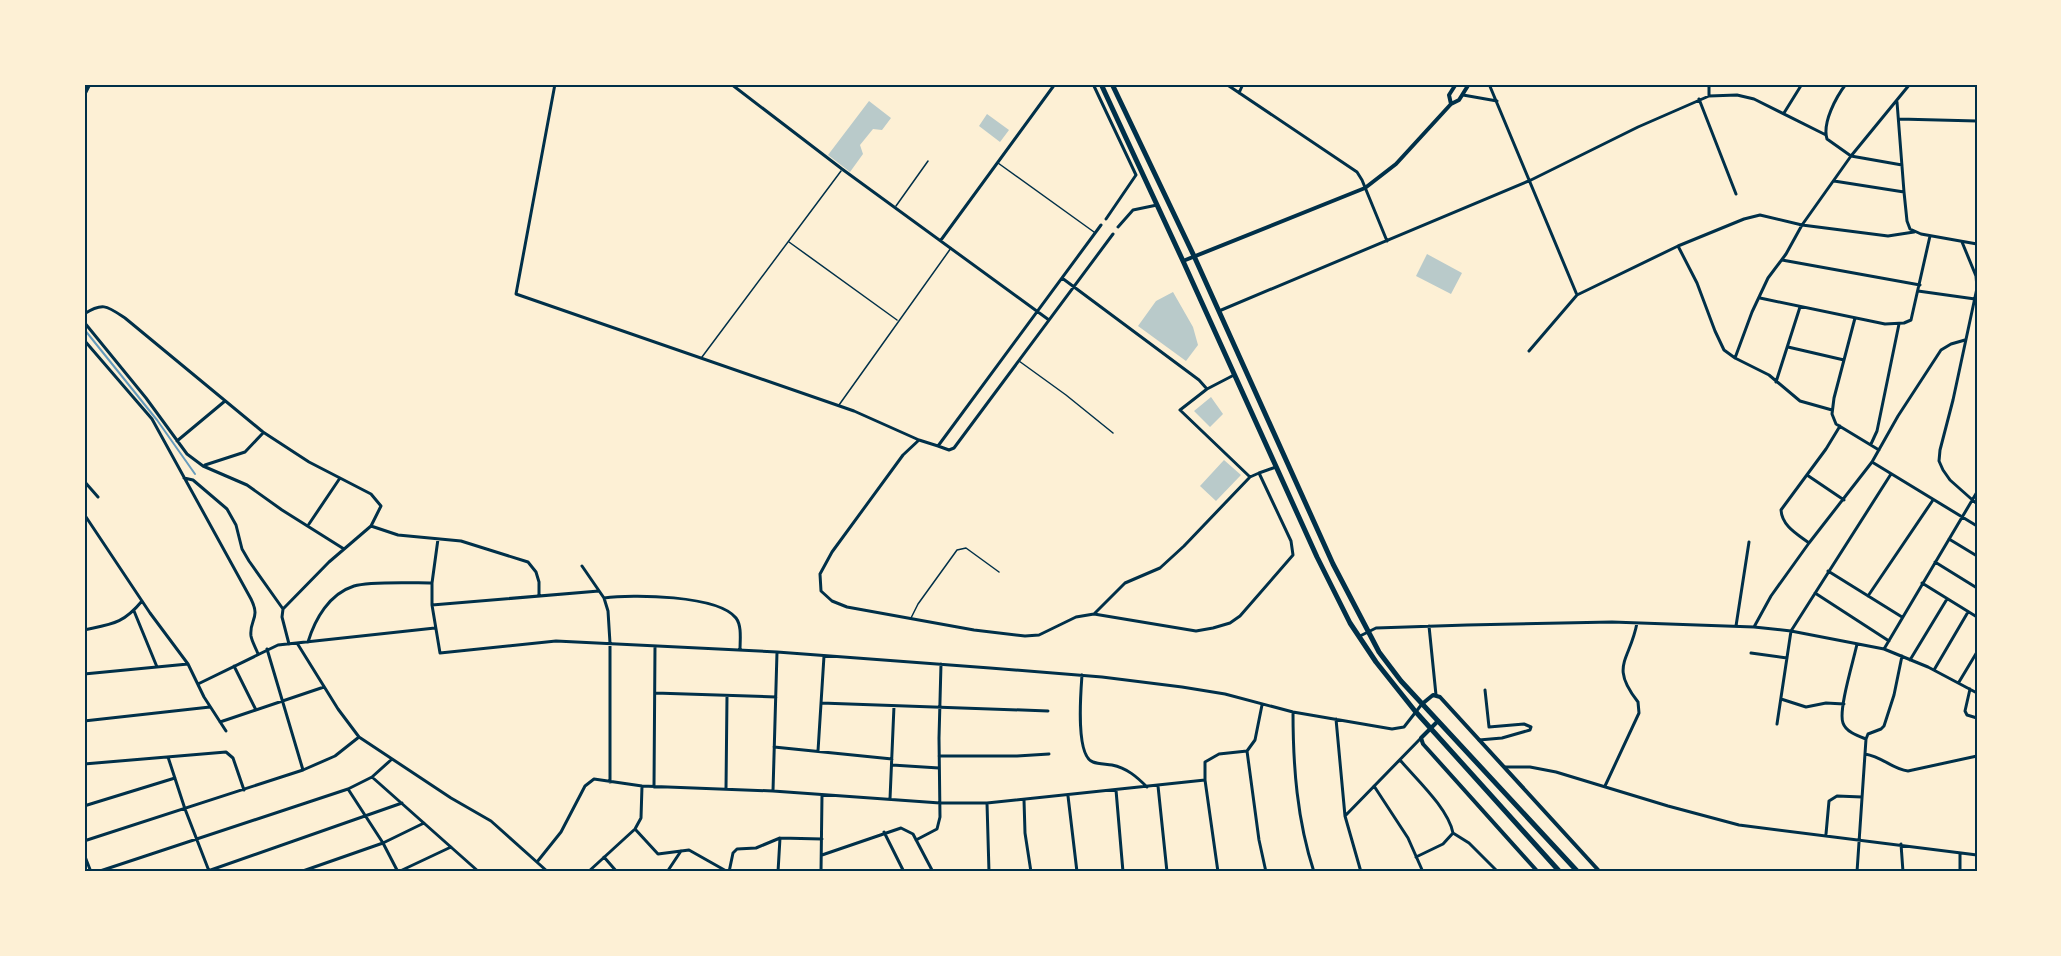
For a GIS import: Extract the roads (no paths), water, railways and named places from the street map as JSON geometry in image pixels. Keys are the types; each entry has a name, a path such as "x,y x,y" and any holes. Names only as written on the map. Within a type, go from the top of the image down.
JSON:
{"highway":[{"path":"1101,84 1276,467 1343,611 1358,637 1415,711 1560,872"},
{"path":"1112,84 1194,256 1334,564 1368,632 1386,662 1422,704 1578,872"},
{"path":"1264,440 1275,435"}],"street":[{"path":"84,96 90,84"},
{"path":"555,84 516,294 838,405 919,440 949,450 954,448 1113,234"},
{"path":"730,84 1049,320"},
{"path":"941,240 1055,84"},
{"path":"1093,84 1136,175 1106,219"},
{"path":"1226,84 1357,172 1387,241"},
{"path":"1239,93 1243,84"},
{"path":"1451,104 1449,94 1456,84"},
{"path":"1183,261 1365,188 1396,164 1451,104 1459,100 1469,84"},
{"path":"1489,84 1531,180 1577,295"},
{"path":"1709,84 1709,96"},
{"path":"1784,113 1802,84"},
{"path":"1826,135 1827,125 1837,99 1846,84"},
{"path":"1735,358 1768,278 1833,180 1910,84"},
{"path":"1462,94 1497,101"},
{"path":"1219,311 1531,180 1709,96 1737,95 1754,99 1826,135 1833,145 1851,156 1902,165"},
{"path":"1699,99 1736,194"},
{"path":"1897,100 1907,221 1914,232"},
{"path":"1899,119 1977,121"},
{"path":"1833,180 1904,192"},
{"path":"1118,227 1133,210 1157,205"},
{"path":"1529,351 1577,295 1678,246 1744,219 1760,215 1802,225 1888,236 1914,232 1977,244"},
{"path":"938,446 1101,225"},
{"path":"1759,297 1885,324 1899,324 1911,320 1930,236"},
{"path":"1962,242 1976,276 1975,299 1940,450 1940,461 1950,480 1972,502 1977,504"},
{"path":"1678,246 1697,283 1724,350 1768,375 1800,401 1832,410"},
{"path":"1782,260 1920,285"},
{"path":"1062,278 1199,380 1207,389"},
{"path":"1918,291 1975,299"},
{"path":"84,314 95,307 103,306 125,318 263,432 309,462 371,494 381,506 371,525 283,609 282,617 289,644"},
{"path":"1776,382 1800,307"},
{"path":"1855,318 1832,410 1833,419 1840,426 1879,450"},
{"path":"84,322 146,398 187,454 203,466 247,485 344,549"},
{"path":"1871,445 1877,430 1899,324"},
{"path":"84,340 152,419 256,608 251,639 258,654"},
{"path":"1754,627 1771,596 1872,462 1898,416 1941,350 1965,340"},
{"path":"1787,346 1844,360"},
{"path":"1234,375 1207,389 1180,410 1250,477"},
{"path":"177,441 225,401"},
{"path":"1809,543 1786,526 1781,513 1783,506 1840,426"},
{"path":"203,466 245,452 263,432"},
{"path":"919,440 903,455 824,565 819,581 822,591 826,597 839,605 974,630 1025,636 1039,635 1076,617 1094,614 1196,631 1230,623 1240,616 1293,555 1292,542 1259,473"},
{"path":"1872,462 1977,526"},
{"path":"1094,614 1125,583 1160,568 1250,477 1276,467"},
{"path":"1777,724 1791,631 1891,474"},
{"path":"1807,475 1844,500"},
{"path":"184,478 194,480 227,509 236,525 242,549 283,609"},
{"path":"308,525 340,478"},
{"path":"84,481 98,497"},
{"path":"1884,649 1977,492"},
{"path":"1868,596 1933,500"},
{"path":"84,514 142,601 188,664 210,707 226,731"},
{"path":"371,525 391,534 461,541 528,562 536,572 539,595"},
{"path":"438,539 432,583 432,605 440,653 556,641 777,652 1082,675 1225,694 1293,712 1398,729 1404,727 1415,711 1436,694"},
{"path":"1949,539 1977,556"},
{"path":"1737,626 1749,542"},
{"path":"1935,561 1977,588"},
{"path":"582,566 604,598 608,611 610,643 609,782"},
{"path":"1828,571 1902,617"},
{"path":"308,642 321,612 336,596 348,589 364,585 432,583"},
{"path":"1922,583 1977,617"},
{"path":"432,605 599,591"},
{"path":"1814,592 1889,641"},
{"path":"604,598 631,596 677,598 722,608 731,613 738,623 740,650"},
{"path":"1910,660 1947,599"},
{"path":"84,630 119,622 134,611 142,601"},
{"path":"134,611 157,667"},
{"path":"1934,670 1968,612"},
{"path":"1358,637 1376,628 1578,622 1754,627 1791,631 1884,649 1934,670 1977,693"},
{"path":"1605,786 1639,713 1638,702 1624,681 1623,665 1626,653 1634,640 1637,624"},
{"path":"1429,626 1436,694 1600,872"},
{"path":"198,685 267,649 297,643 435,628"},
{"path":"297,643 348,724 359,736 451,798 491,821 548,872"},
{"path":"1857,644 1842,717 1844,726 1866,739"},
{"path":"654,787 655,646"},
{"path":"267,649 303,771"},
{"path":"773,791 777,652"},
{"path":"1959,682 1977,652"},
{"path":"1751,654 1787,658"},
{"path":"818,751 824,656"},
{"path":"1857,872 1866,739 1869,734 1884,726 1894,695 1902,656"},
{"path":"84,674 188,664"},
{"path":"916,840 937,829 940,817 941,664"},
{"path":"234,666 256,710"},
{"path":"1082,675 1080,716 1087,756 1092,762 1117,766 1127,771 1147,787"},
{"path":"220,722 324,687"},
{"path":"1970,689 1965,711 1967,715 1977,718"},
{"path":"1479,740 1502,738 1530,730 1531,727 1524,724 1489,727 1485,690"},
{"path":"655,693 776,698"},
{"path":"726,789 727,696"},
{"path":"1781,699 1806,707 1827,703 1844,704"},
{"path":"821,703 940,709 1048,711"},
{"path":"1262,705 1255,740 1247,751 1259,840 1266,872"},
{"path":"890,799 894,706"},
{"path":"84,721 210,707"},
{"path":"1293,712 1293,758 1299,807 1314,872"},
{"path":"1336,719 1345,816 1361,872"},
{"path":"1345,816 1438,721"},
{"path":"84,841 303,771 335,756 359,736"},
{"path":"1421,738 1423,744 1538,872"},
{"path":"774,747 892,759"},
{"path":"1218,872 1205,780 1205,762 1219,754 1247,751"},
{"path":"84,764 226,752 233,758 244,790"},
{"path":"939,756 1049,754"},
{"path":"1865,754 1880,758 1900,770 1908,771 1977,756"},
{"path":"168,757 208,871 402,803"},
{"path":"97,872 348,789 372,777 392,759"},
{"path":"1400,759 1444,812 1452,826 1453,833 1469,843 1498,872"},
{"path":"892,765 939,768"},
{"path":"1503,767 1530,767 1556,772 1739,825 1858,838 1977,855"},
{"path":"372,777 479,872"},
{"path":"84,806 175,778"},
{"path":"537,862 561,832 589,781 598,779 654,787 773,791 940,803 1024,800 1205,780"},
{"path":"588,872 635,829 641,818 642,786"},
{"path":"1158,786 1167,872"},
{"path":"1374,786 1408,838 1423,872"},
{"path":"348,789 383,843 398,872 451,846"},
{"path":"1116,790 1123,872"},
{"path":"821,872 822,795"},
{"path":"1068,796 1077,872"},
{"path":"1826,834 1829,801 1838,796 1862,797"},
{"path":"1024,800 1025,833 1031,872"},
{"path":"987,803 989,872"},
{"path":"300,872 383,843 425,823"},
{"path":"822,855 901,828 911,832 933,872"},
{"path":"635,829 658,854 689,850 729,872 733,853 737,849 756,848 780,838 822,839"},
{"path":"884,832 904,872"},
{"path":"1416,857 1443,844 1453,833"},
{"path":"778,872 780,838"},
{"path":"1901,844 1903,872"},
{"path":"667,872 682,850"},
{"path":"1960,853 1960,872"},
{"path":"84,854 91,872"},
{"path":"604,857 617,872"}],"lane":[{"path":"895,207 928,161"},
{"path":"997,162 1096,233"},
{"path":"701,358 842,169"},
{"path":"789,241 898,321"},
{"path":"838,405 951,247"},
{"path":"1018,361 1066,395 1113,433"},
{"path":"910,619 918,604 957,550 966,548 999,572"}],"waterway":[{"path":"84,329 157,420 195,474"}]}
